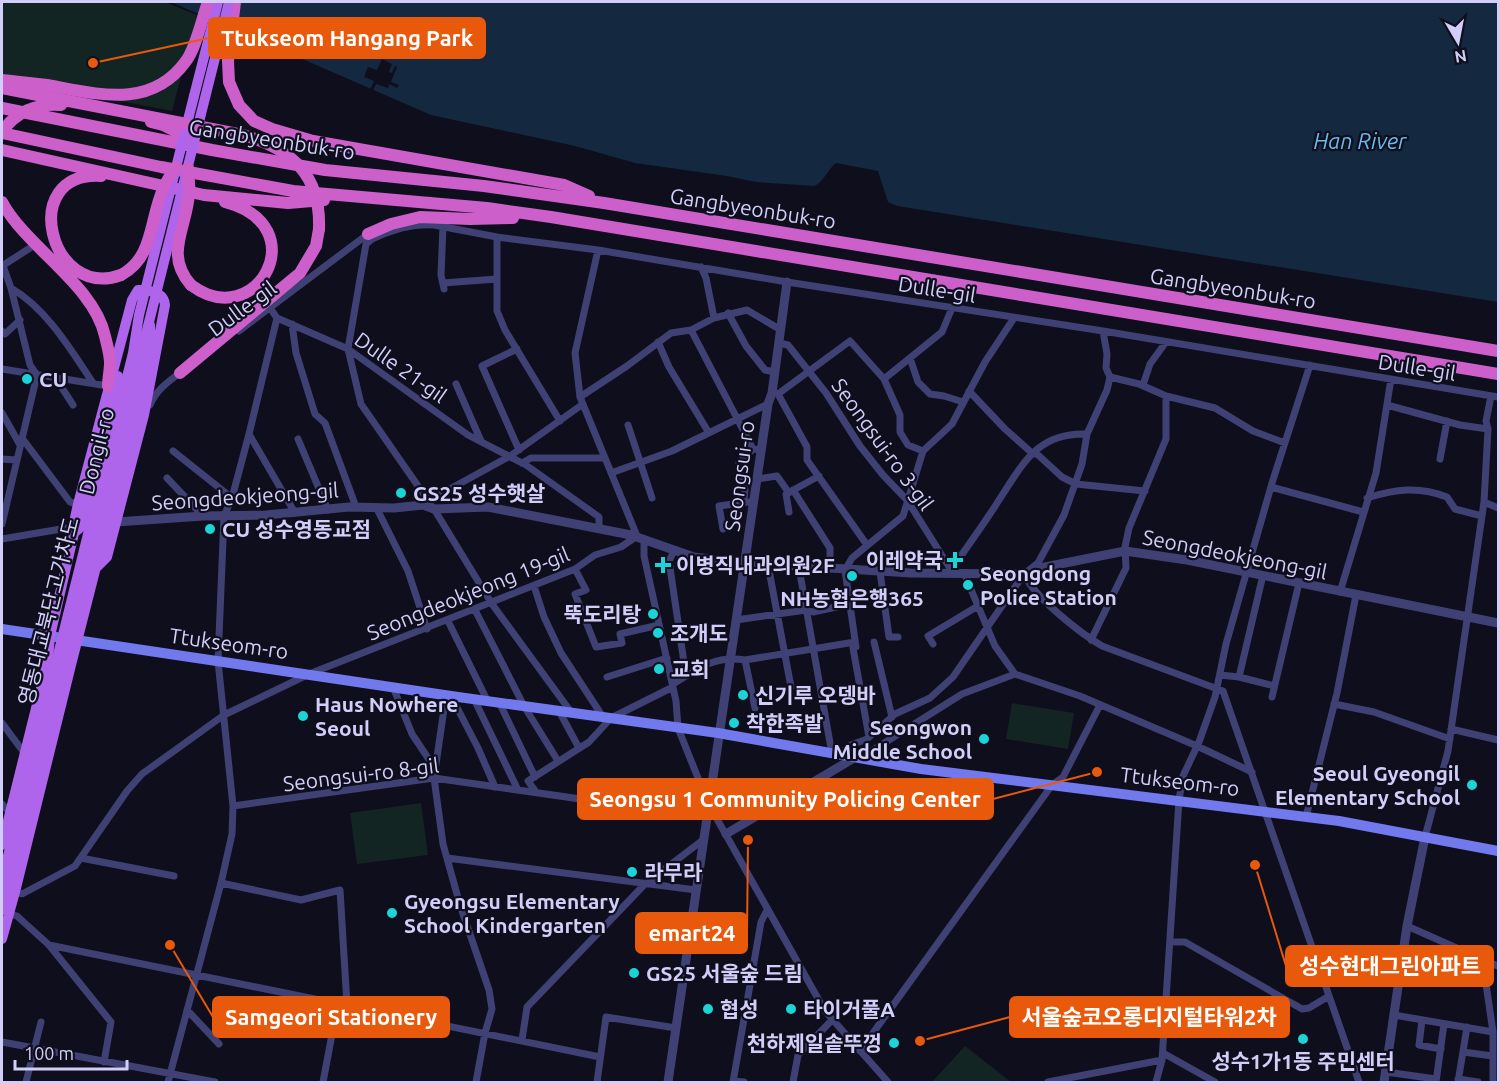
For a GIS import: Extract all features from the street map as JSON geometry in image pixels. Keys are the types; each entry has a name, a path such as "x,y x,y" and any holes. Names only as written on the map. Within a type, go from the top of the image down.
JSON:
{"highway":[{"path":"2,80 112,96 151,90 165,82 188,60 208,2"},
{"path":"235,2 228,61 229,82 239,105 255,121 272,129 313,141 564,185 604,203"},
{"path":"2,88 243,135 275,146 288,154 309,179 318,205 319,229 316,246 300,273 180,373"},
{"path":"2,133 7,124 21,113 39,106 60,105 163,125 212,150"},
{"name":"Gangbyeonbuk-ro","path":"4,109 325,170 495,187 604,203 1498,351"},
{"name":"Gangbyeonbuk-ro","path":"2,133 225,180 293,191 477,207 550,217 1498,374"},
{"path":"2,150 121,175 126,178"},
{"path":"182,168 163,188 142,257 134,267 121,275 108,279 93,278 69,264 55,242 51,218 56,197 65,186 77,178 90,176 126,178 204,195 239,206 256,216 267,229 272,254 262,278 249,291 226,299 210,296 191,285 179,267 177,250 189,193 182,168"},
{"path":"204,195 288,203 361,198"},
{"path":"2,202 18,226 93,308 105,334 110,364 108,386"},
{"path":"370,237 391,224 420,217 470,219 550,217"},
{"path":"2,221 83,303 106,342"}],"main road":[{"name":"Dongil-ro","path":"2,939 8,887 182,168 218,2"},
{"name":"Dongil-ro","path":"182,168 229,2"},
{"name":"Dongil-ro","path":"82,505 108,386 112,380 134,294 138,290 161,294 165,299 144,414"},
{"path":"2,845 48,660 73,530 80,528 82,505 135,322 145,317 150,343 141,385 78,640 8,887"},
{"path":"97,567 107,557 144,414"},
{"name":"Ttukseom-ro","path":"2,629 718,733 921,769 1306,817 1498,851"}],"street":[{"name":"Dulle-gil","path":"144,414 153,397 180,373 370,237 424,224 1103,331 1495,396"},
{"path":"443,226 441,275 444,286 497,279"},
{"path":"370,237 366,244 348,348 362,404 431,505 492,604 571,712"},
{"path":"497,237 497,311 560,421"},
{"path":"2,524 37,375 30,365 11,288 2,266 30,249"},
{"path":"598,250 575,353 581,401 641,538 676,701 678,728 708,804 825,1011 888,1083"},
{"path":"701,267 706,278 714,318"},
{"name":"Seongsui-ro","path":"668,1083 718,733 745,563 749,502 757,479 757,450 768,404 775,393 775,372 787,282"},
{"path":"11,288 20,293 55,329 93,383"},
{"path":"168,1083 232,834 233,806 218,661 224,516 232,498 277,318 270,308"},
{"path":"885,379 942,332 952,308"},
{"path":"431,505 510,456 560,421 581,401 671,333 691,330 714,318 747,310 781,330"},
{"path":"728,313 746,346 765,370 775,372"},
{"name":"Dulle 21-gil","path":"277,318 348,348 468,435 522,462 599,517 599,528"},
{"path":"869,737 853,648 856,647 845,570 852,558 903,516 923,451 952,424 985,362 1014,318"},
{"path":"2,331 5,334 20,320"},
{"path":"292,324 296,353 315,414 325,423 356,507"},
{"path":"691,330 737,419 757,450 739,463 749,502 719,506 723,529"},
{"path":"798,568 835,755 869,737 892,717 930,698 953,677 1024,574 1038,563 1064,515 1082,464 1087,434 1107,390 1110,377 1106,368 1107,354 1103,331"},
{"path":"867,545 807,460 807,447 775,393 850,341 885,379 900,415 900,432 908,445 923,451"},
{"path":"658,342 669,367 709,433"},
{"path":"1143,385 1150,364 1166,342"},
{"name":"Seongsui-ro 3-gil","path":"779,344 788,345 826,393 860,446 907,500 952,571"},
{"path":"517,349 482,366 519,450"},
{"path":"910,358 918,382 930,394 963,402"},
{"path":"1156,1083 1163,1056 1179,800 1183,776 1197,746 1217,690 1226,644 1271,488 1310,366"},
{"path":"2,369 108,386"},
{"path":"55,377 73,405"},
{"path":"1110,377 1143,385 1166,396 1215,408 1253,431 1285,443"},
{"path":"1340,592 1376,473 1391,379"},
{"name":"Dulle 21-gil","path":"456,384 481,441"},
{"path":"969,392 1005,429 1062,477 1076,484 1145,491"},
{"path":"1091,640 1126,568 1126,540 1167,435 1166,396"},
{"path":"1384,1083 1407,926 1425,837 1450,739 1484,502 1488,429 1486,421 1495,396"},
{"path":"611,473 672,452 768,404"},
{"path":"1387,405 1473,428 1488,429"},
{"name":"Dongil-ro","path":"2,413 21,442 70,502 82,505"},
{"path":"1440,459 1447,421"},
{"path":"628,425 652,498"},
{"path":"249,434 295,513"},
{"path":"952,571 1018,470 1032,453 1059,437 1087,434"},
{"path":"298,439 328,510"},
{"path":"173,451 232,498"},
{"path":"522,462 531,458 605,458"},
{"path":"2,459 16,460"},
{"path":"757,479 777,476 791,492 830,548 830,569"},
{"path":"789,512 786,494 819,476"},
{"path":"167,478 203,516"},
{"path":"1271,488 1363,512"},
{"path":"1368,498 1399,490 1421,490 1447,497 1452,506 1461,512 1482,516"},
{"path":"1484,502 1498,508"},
{"name":"Seongdeokjeong-gil","path":"116,522 295,513 356,507 423,505 488,507 641,538 694,557 798,568 880,572 952,571 1024,574 1040,568 1125,551 1187,560 1498,623"},
{"path":"376,507 408,571 427,629"},
{"path":"2,539 73,530"},
{"name":"Seongdeokjeong 19-gil","path":"8,887 22,894 75,866 142,774 224,715 309,674 492,604 575,570 595,555 641,538"},
{"path":"674,551 669,561 686,676"},
{"path":"768,565 791,687"},
{"path":"575,570 586,590 575,594 596,647 622,643 620,634 659,625"},
{"path":"880,572 889,637 898,637"},
{"path":"964,573 995,646 1015,674 1080,696 1252,772"},
{"path":"1024,574 1038,594 1091,640 1223,692 1359,1083"},
{"path":"1239,677 1263,575"},
{"path":"1272,698 1299,583"},
{"path":"534,586 544,617 561,653 607,717"},
{"path":"1306,817 1334,704 1356,595"},
{"path":"736,620 806,610 813,612 850,604"},
{"path":"933,644 928,636 978,606"},
{"path":"475,610 524,706 558,761"},
{"path":"447,621 487,700"},
{"path":"536,792 528,782 589,741 607,717 673,686 702,666 730,658 745,660 855,642"},
{"path":"874,642 892,717"},
{"path":"607,677 667,658"},
{"path":"745,660 755,708"},
{"path":"726,834 854,758 870,752 962,694 1015,674"},
{"path":"1220,675 1239,677 1274,686"},
{"path":"393,687 412,734 435,774"},
{"path":"449,695 435,774 443,844 459,905 489,990 492,1009 476,1083"},
{"path":"449,695 478,748 495,787"},
{"path":"474,699 518,790"},
{"path":"499,702 535,777"},
{"path":"1334,704 1374,712 1450,739"},
{"path":"860,1051 1052,785 1063,777 1100,705"},
{"path":"558,711 579,748"},
{"path":"2,723 25,754"},
{"path":"1451,729 1498,740"},
{"name":"Seongsui-ro 8-gil","path":"233,806 435,774 495,787 706,817"},
{"path":"2,804 10,813"},
{"path":"522,1040 527,1007 645,884 703,840"},
{"path":"81,858 174,876"},
{"path":"447,858 696,890"},
{"path":"221,883 301,900 340,890 347,1005"},
{"path":"744,1083 733,1082 761,922 767,910"},
{"path":"6,912 17,916 49,945 111,1022 104,1062"},
{"path":"1407,926 1498,966"},
{"path":"1175,942 1185,942 1302,1009 1309,1008 1329,996"},
{"path":"49,945 600,1057"},
{"path":"1486,961 1485,977 1495,1021 1493,1083"},
{"path":"323,1083 338,1003"},
{"path":"187,1010 219,1044"},
{"path":"1394,1015 1493,1032"},
{"path":"597,1083 606,1017 676,1028"},
{"path":"793,1083 798,1055 832,1020"},
{"path":"1422,1020 1419,1045 1441,1049"},
{"path":"26,1083 41,1022"},
{"path":"1386,1072 1436,1081 1444,1024"},
{"path":"1467,1027 1458,1081 1478,1083"},
{"path":"2,1042 215,1083"},
{"path":"1463,1052 1493,1056"},
{"path":"1048,1083 1163,1056 1215,1083"}],"green space":[{"path":"2,2 165,2 197,15 172,111 2,78"},
{"path":"1012,703 1074,713 1068,749 1006,739"},
{"path":"421,803 428,855 357,864 350,813"},
{"path":"965,1046 1011,1082 932,1082"}],"water":[{"name":"Han River","path":"171,2 1498,2 1498,302 897,206 888,202 878,171 836,163 814,186 756,182 635,163 575,146 431,115"}],"pier":[{"path":"382,59 392,64 389,72 392,73 395,66 397,67 391,82 399,85 397,88 389,84 388,88 376,84 372,93 369,92 374,81 364,77 368,67 377,70"}],"place":[{"name":"Ttukseom Hangang Park","path":"93,63"},
{"name":"CU","path":"27,379"},
{"name":"GS25 성수햇살","path":"401,493"},
{"name":"CU 성수영동교점","path":"210,529"},
{"name":"이레약국","path":"955,560"},
{"name":"이병직내과의원2F","path":"663,565"},
{"name":"NH농협은행365","path":"852,576"},
{"name":"Seongdong Police Station","path":"968,585"},
{"name":"뚝도리탕","path":"653,614"},
{"name":"조개도","path":"658,633"},
{"name":"교회","path":"659,669"},
{"name":"신기루 오뎅바","path":"743,695"},
{"name":"Haus Nowhere Seoul","path":"303,716"},
{"name":"착한족발","path":"734,723"},
{"name":"Seongwon Middle School","path":"984,739"},
{"name":"Seongsu 1 Community Policing Center","path":"1097,772"},
{"name":"Seoul Gyeongil Elementary School","path":"1472,785"},
{"name":"emart24","path":"748,840"},
{"name":"성수현대그린아파트","path":"1255,865"},
{"name":"라무라","path":"632,872"},
{"name":"Gyeongsu Elementary School Kindergarten","path":"392,913"},
{"name":"Samgeori Stationery","path":"170,945"},
{"name":"GS25 서울숲 드림","path":"634,973"},
{"name":"협성","path":"708,1009"},
{"name":"타이거풀A","path":"791,1009"},
{"name":"성수1가1동 주민센터","path":"1303,1039"},
{"name":"서울숲코오롱디지털타워2차","path":"920,1041"},
{"name":"천하제일솥뚜껑","path":"894,1043"}]}
